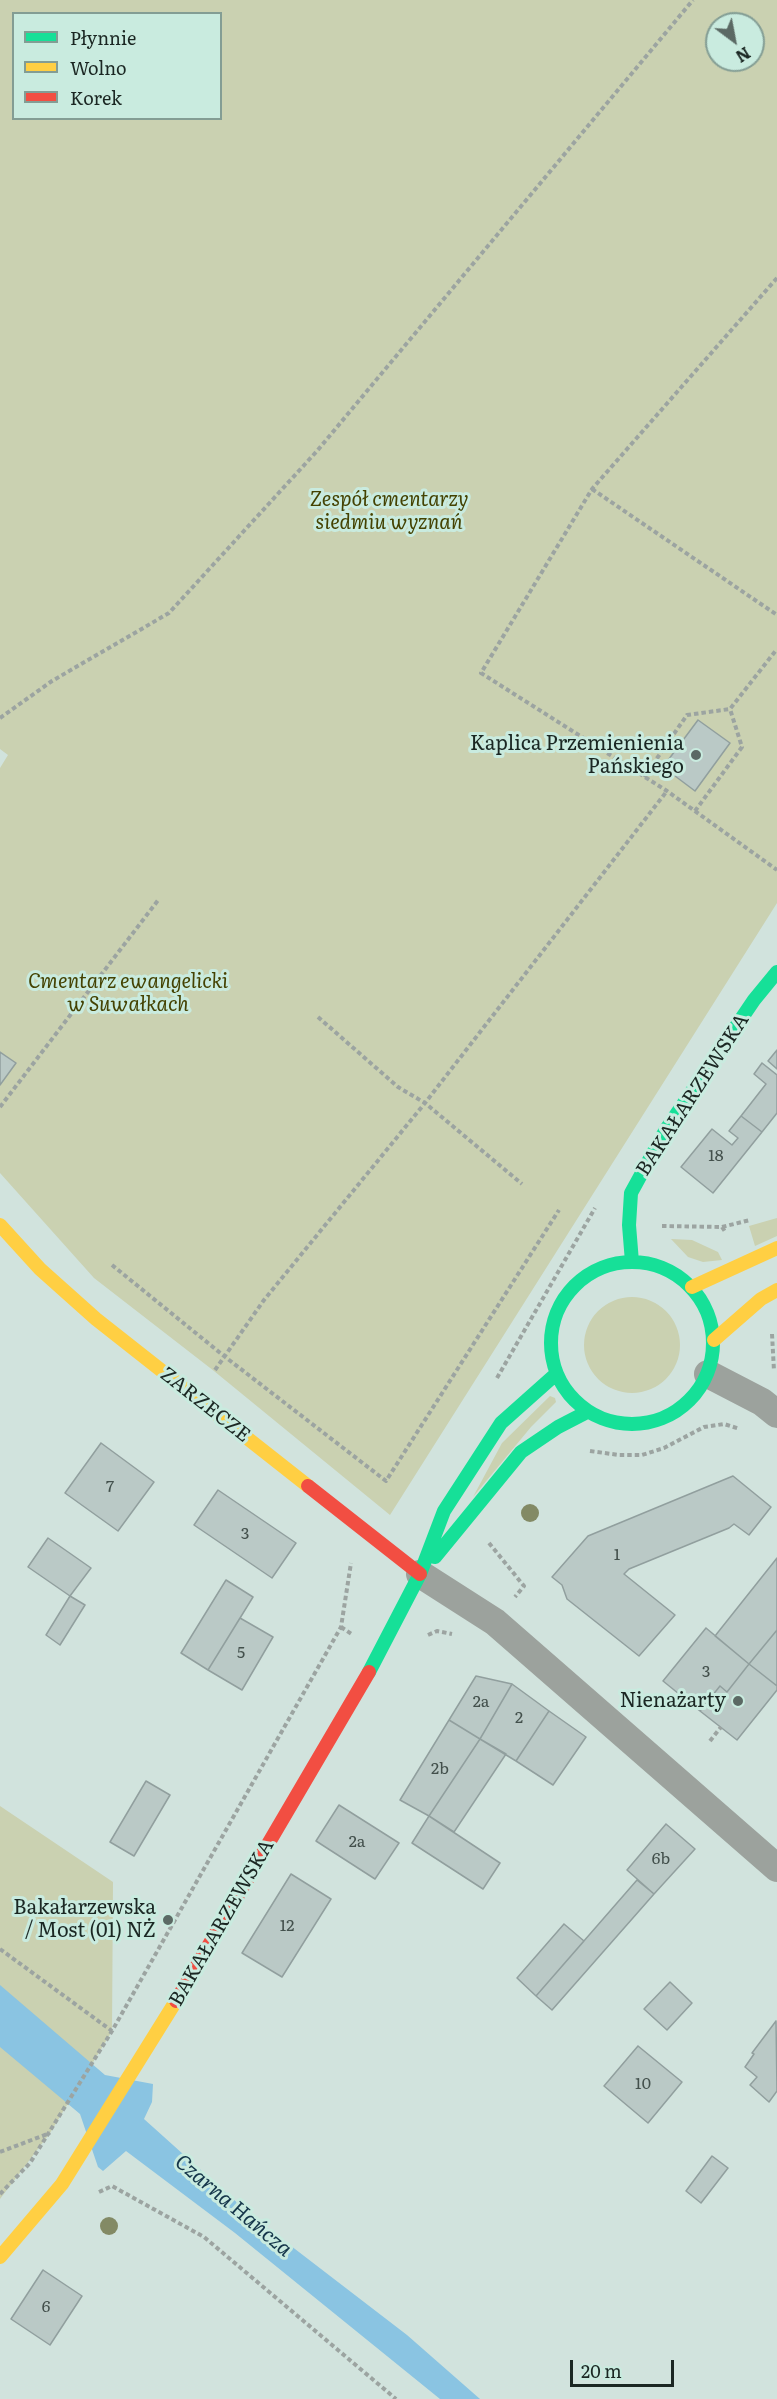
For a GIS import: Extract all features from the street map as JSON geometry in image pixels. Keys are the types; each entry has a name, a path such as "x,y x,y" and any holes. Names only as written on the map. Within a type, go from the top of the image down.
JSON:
{"street":[{"name":"BAKAŁARZEWSKA","path":"632,1262 629,1225 631,1193 665,1131 754,1000 777,972"},
{"name":"ZARZECZE","path":"0,1225 40,1269 96,1319 420,1574"},
{"path":"692,1287 742,1262 777,1248"},
{"path":"632,1262 654,1264 674,1273 692,1287 703,1302 711,1320 714,1340 713,1357 708,1374 696,1395 678,1411 656,1421 633,1425 609,1422 574,1402 556,1374 550,1348 553,1322 564,1298 582,1278 606,1266 632,1262"},
{"path":"714,1340 761,1299 777,1290"},
{"name":"BAKAŁARZEWSKA","path":"0,2257 62,2184 153,2040 381,1651 420,1574 444,1511 501,1423 556,1374"},
{"path":"708,1374 769,1408"},
{"name":"BAKAŁARZEWSKA","path":"420,1574 522,1452 558,1427 588,1412"},
{"path":"420,1574 495,1622 777,1868"}],"path":[{"path":"0,718 52,681 169,614 318,451 693,0"},
{"path":"777,278 592,489 481,673 667,791 777,870"},
{"path":"592,489 777,615"},
{"path":"644,777 687,715 730,709 777,649"},
{"path":"695,811 742,747 730,709"},
{"path":"211,1379 224,1356 264,1300 425,1104 667,791"},
{"path":"0,1107 159,899"},
{"path":"318,1017 398,1088 425,1104 522,1184"},
{"path":"112,1265 224,1356 386,1481 559,1210"},
{"path":"583,1226 722,1227 742,1262"},
{"path":"582,1450 619,1455 642,1455 664,1448 704,1427 724,1424 745,1431 769,1408 774,1383 772,1315 761,1299"},
{"path":"710,1741 721,1727"},
{"path":"0,1949 112,2031 30,2163 0,2194"},
{"path":"0,2152 50,2133"},
{"path":"62,2184 85,2198 112,2186 204,2237 396,2399"}],"green space":[{"name":"Zespół cmentarzy siedmiu wyznań","path":"0,0 777,0 777,903 390,1515 214,1371 94,1278 0,1173 0,768 8,755 0,749"},
{"path":"777,1218 777,1236 755,1246 749,1226"},
{"path":"671,1239 692,1240 718,1252 722,1260 703,1262 688,1257"},
{"path":"632,1297 650,1301 666,1311 676,1327 680,1345 676,1363 666,1379 650,1389 632,1393 614,1389 598,1379 588,1363 584,1345 588,1327 598,1311 614,1301"},
{"path":"550,1396 555,1398 556,1402 531,1427 473,1497 502,1443"},
{"path":"0,1806 113,1882 112,2031 50,2133 0,2199"}],"water":[{"name":"Czarna Hańcza","path":"0,1985 105,2075 153,2084 152,2102 144,2119 252,2216 407,2335 480,2399 440,2399 235,2233 126,2151 103,2171 98,2167 80,2114 0,2047"}],"building":[{"name":"Kaplica Przemienienia Pańskiego","path":"698,720 730,743 695,791 663,767"},
{"path":"777,1050 777,1069 768,1061"},
{"path":"0,1052 16,1063 0,1085"},
{"path":"762,1063 777,1075 777,1113 762,1132 741,1116 766,1084 754,1074"},
{"path":"741,1116 762,1132 713,1193 681,1167 712,1129 732,1145 738,1138 729,1131"},
{"path":"101,1443 154,1482 118,1531 65,1493"},
{"path":"733,1476 771,1507 749,1535 734,1524 629,1569 624,1574 675,1615 639,1656 567,1599 562,1585 552,1577 588,1536"},
{"path":"218,1490 296,1543 272,1578 194,1525"},
{"path":"48,1538 91,1568 70,1596 28,1567"},
{"path":"777,1558 777,1630 749,1664 715,1636"},
{"path":"226,1580 253,1597 208,1670 181,1653"},
{"path":"70,1596 85,1605 60,1645 46,1635"},
{"path":"240,1618 273,1637 242,1690 208,1670"},
{"path":"706,1628 749,1664 727,1692 720,1686 700,1711 663,1681"},
{"path":"777,1630 777,1686 749,1664"},
{"name":"Nienażarty","path":"749,1664 777,1686 777,1690 737,1740 700,1711 720,1686 727,1692"},
{"path":"476,1676 512,1684 480,1739 449,1720"},
{"path":"512,1684 549,1711 516,1761 480,1739"},
{"path":"549,1711 586,1737 553,1785 516,1761"},
{"path":"449,1720 480,1739 429,1816 400,1800"},
{"path":"480,1739 506,1754 454,1832 429,1816"},
{"path":"146,1781 170,1795 134,1856 110,1842"},
{"path":"339,1805 399,1843 375,1879 316,1841"},
{"path":"429,1816 500,1863 483,1889 412,1843"},
{"path":"666,1824 695,1849 654,1894 627,1870"},
{"path":"291,1874 331,1899 282,1977 242,1953"},
{"path":"637,1880 654,1894 552,2010 536,1996"},
{"path":"564,1924 584,1941 536,1996 517,1978"},
{"path":"670,1982 692,2003 667,2030 644,2009"},
{"path":"776,2021 777,2091 769,2102 750,2085 757,2077 745,2067 754,2054 752,2053"},
{"path":"638,2046 682,2082 648,2123 604,2086"},
{"path":"712,2156 728,2168 701,2203 686,2191"},
{"path":"43,2270 82,2296 50,2345 11,2319"}],"traffic: fast":[{"path":"632,1262 629,1225 631,1193 665,1131 754,1000 777,972"},
{"path":"632,1262 648,1263 663,1268 690,1285 707,1312 712,1327 713,1343 712,1359 707,1374 690,1401 663,1418 648,1423 632,1424 616,1423 601,1418 574,1401 557,1374 552,1359 551,1343 552,1327 557,1312 574,1285 601,1268 616,1263 632,1262"},
{"path":"369,1672 420,1574 444,1511 501,1423 556,1374"},
{"path":"435,1557 521,1452 558,1427 587,1412"}],"traffic: slow":[{"path":"0,1225 40,1269 96,1319 308,1486"},
{"path":"692,1287 777,1248"},
{"path":"714,1340 761,1299 777,1290"},
{"path":"0,2257 62,2184 176,2001"}],"traffic: jam":[{"path":"308,1486 420,1574"},
{"path":"176,2001 369,1672"}],"place":[{"name":"Kaplica Przemienienia Pańskiego","path":"696,755"},
{"name":"Nienażarty","path":"738,1701"},
{"name":"Bakałarzewska / Most (01) NŻ","path":"168,1920"}],"park label":[{"name":"Cmentarz ewangelicki w Suwałkach","path":"128,994"}]}
